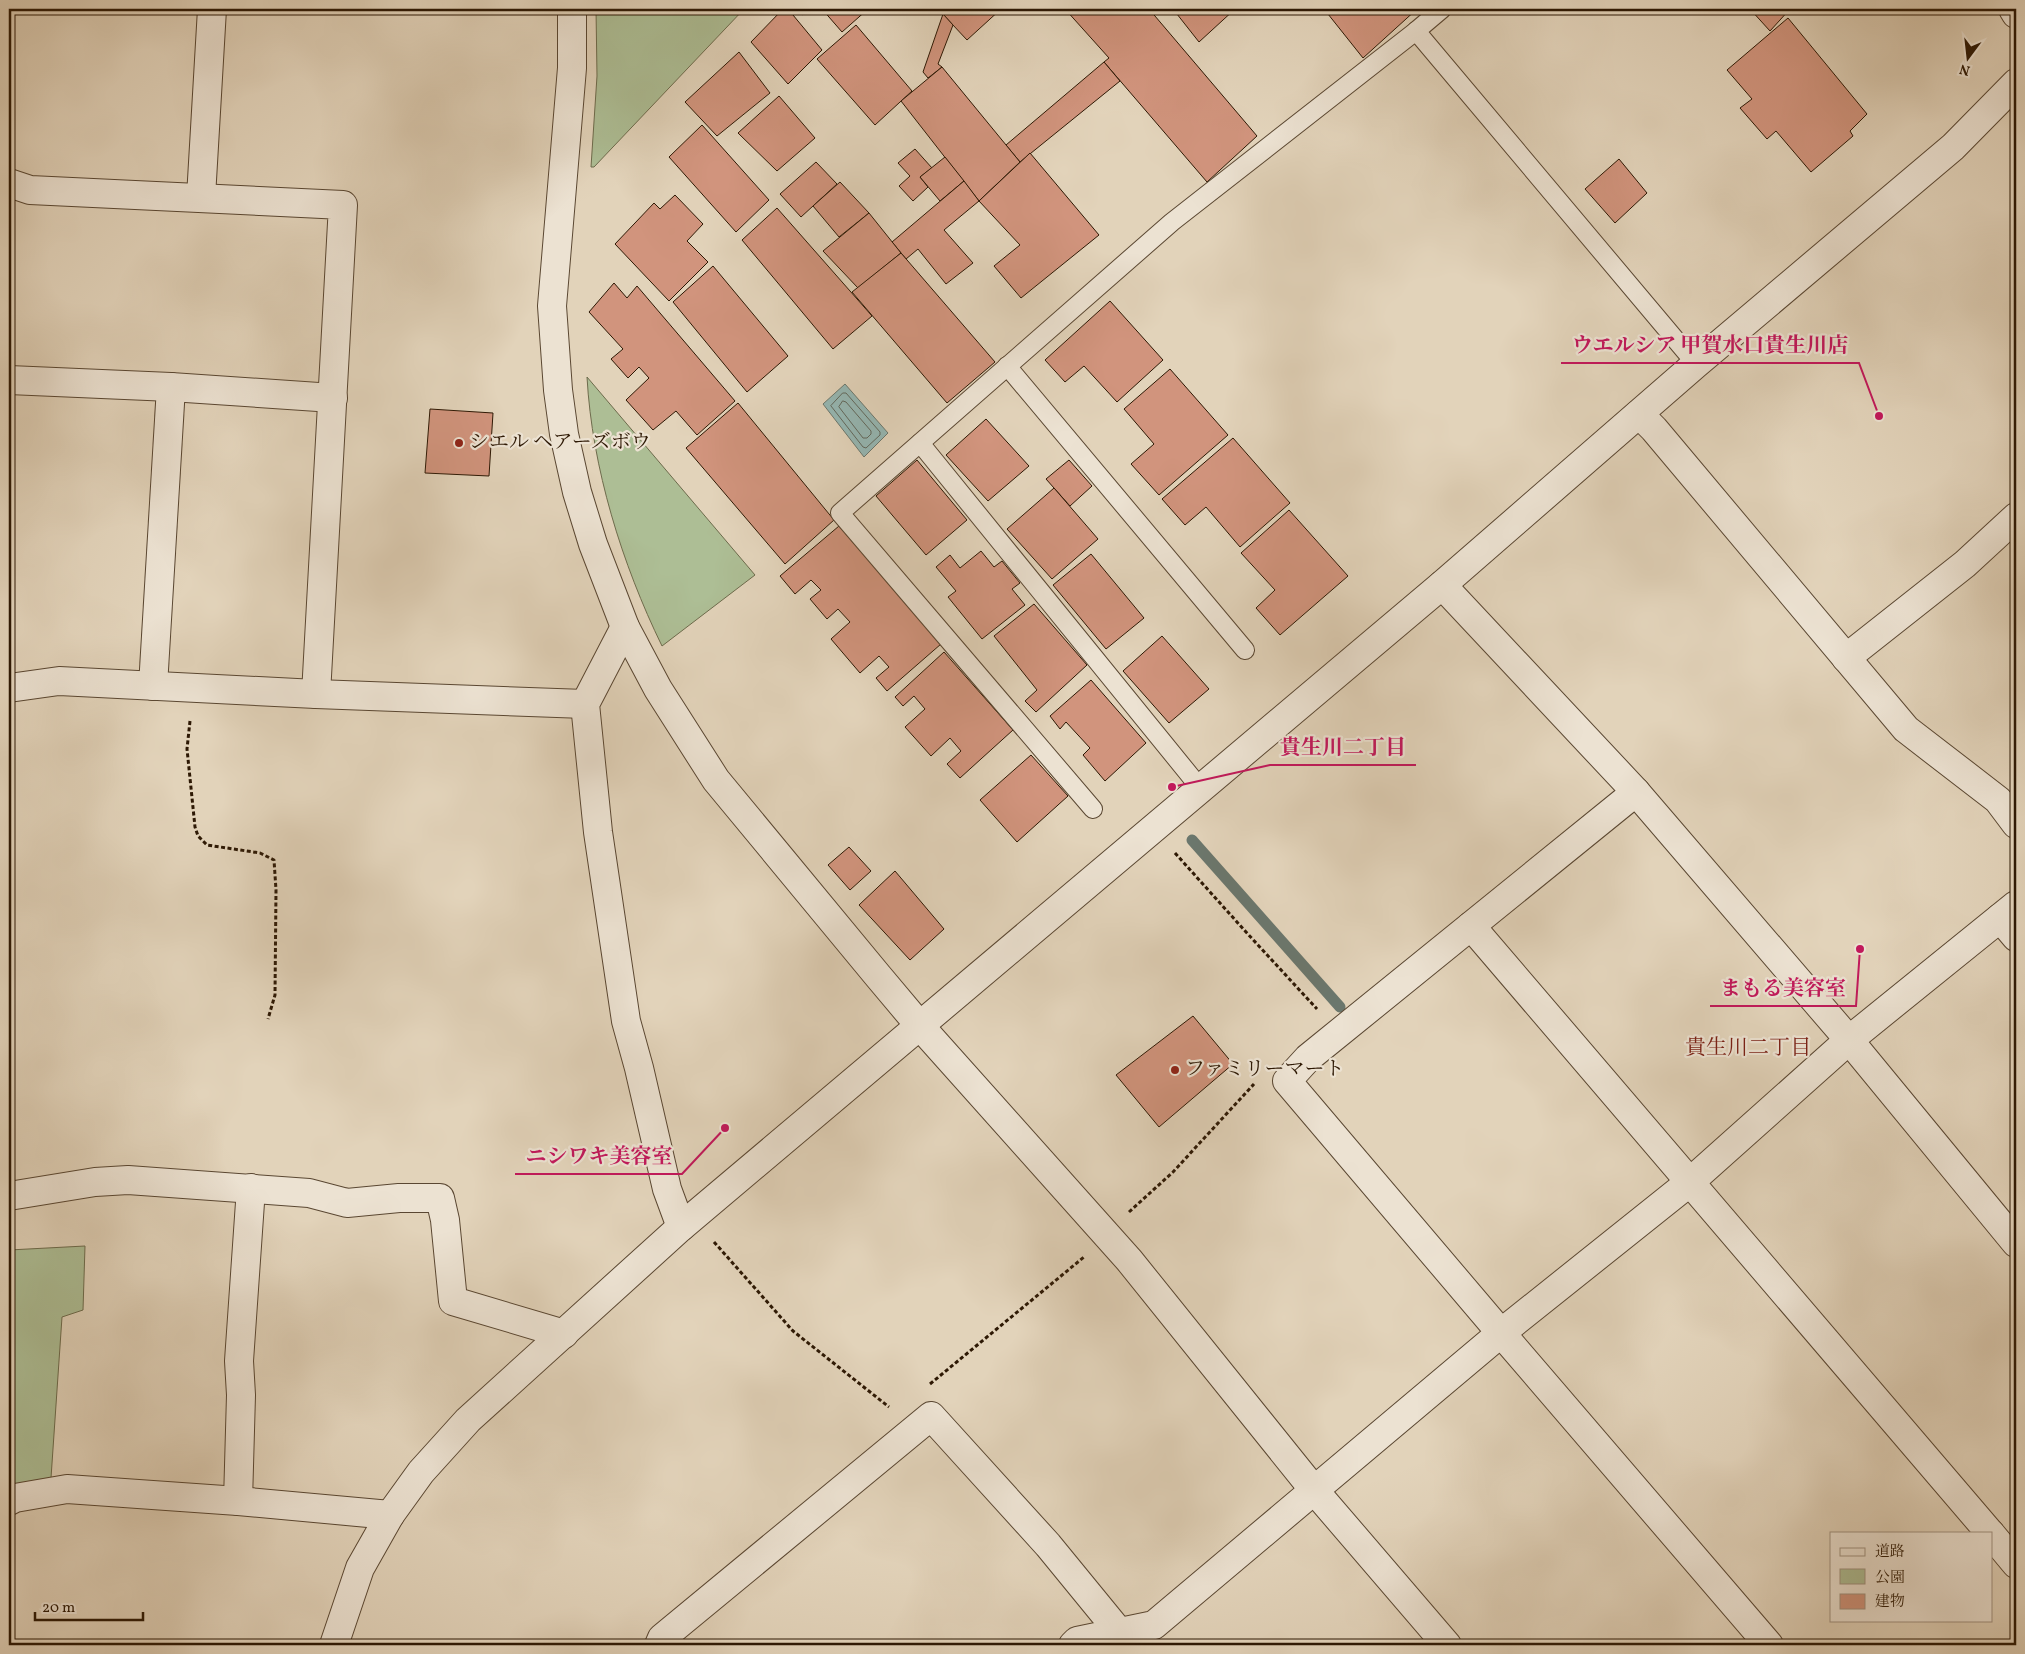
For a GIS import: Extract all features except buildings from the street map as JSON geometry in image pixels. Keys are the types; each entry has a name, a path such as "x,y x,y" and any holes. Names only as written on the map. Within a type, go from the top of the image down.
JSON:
{"street":[{"path":"200,197 212,9"},
{"path":"572,9 572,68 553,297 555,351 564,434 577,492 593,544 625,627 658,689 716,780 920,1026 1129,1260 1314,1490 1447,1645"},
{"path":"2013,9 2016,14"},
{"path":"334,1645 360,1568 390,1515 421,1472 468,1420 687,1222 1442,584 1696,364 1953,147 2016,82"},
{"path":"9,183 30,190 343,205 316,694"},
{"path":"9,380 171,387 333,398"},
{"path":"153,686 171,387"},
{"path":"1639,414 1654,429 1906,728 1998,800 2016,824"},
{"path":"1846,658 1965,564 2016,517"},
{"path":"1442,584 1636,792 1849,1040 2016,1243"},
{"path":"625,627 585,704 598,832 626,1021 667,1189 687,1222"},
{"path":"9,688 58,681 316,694 585,704"},
{"path":"1636,792 1308,1058 1287,1081 1769,1645"},
{"path":"1072,1645 1077,1641 1124,1639 1154,1625 1501,1333 1690,1182 1849,1040 2011,920"},
{"path":"1471,926 1989,1532"},
{"path":"9,1196 95,1182 128,1180 308,1193 347,1203 399,1198 440,1198 445,1220 453,1301 564,1334"},
{"path":"238,1501 241,1395 239,1360 251,1188"},
{"path":"659,1645 662,1638 931,1416 1048,1545 1124,1639"},
{"path":"9,1501 15,1498 67,1489 238,1501 390,1515"},
{"path":"1992,1535 2016,1564"}],"lane":[{"path":"1093,809 840,513 1172,222 1442,9"},
{"path":"1416,31 1696,364"},
{"path":"1007,366 1245,650"},
{"path":"920,443 1201,788"}],"path":[{"path":"194,688 187,749 195,827 198,836 207,845 260,853 274,860 276,890 275,996 268,1019"},
{"path":"1173,850 1320,1012"},
{"path":"1128,1213 1173,1172 1258,1080"},
{"path":"687,1222 793,1331 889,1407 910,1432"},
{"path":"931,1416 925,1388 1085,1257"}],"green space":[{"path":"596,9 744,9 594,167 591,167 597,76"},
{"path":"587,377 755,575 662,646 634,582 611,515 595,446"},
{"path":"85,1246 83,1310 62,1317 51,1478 9,1492 9,1250"}],"water":[{"path":"845,384 888,433 864,457 823,404"}],"waterway":[{"path":"1192,840 1340,1007"}],"place":[{"name":"ウエルシア 甲賀水口貴生川店","path":"1879,416"},
{"name":"シエル ヘアーズボウ","path":"459,443"},
{"name":"貴生川二丁目","path":"1172,787"},
{"name":"まもる美容室","path":"1860,949"},
{"name":"ファミリーマート","path":"1175,1070"},
{"name":"ニシワキ美容室","path":"725,1128"}],"district":[{"name":"貴生川二丁目","path":"1748,1048"}]}
